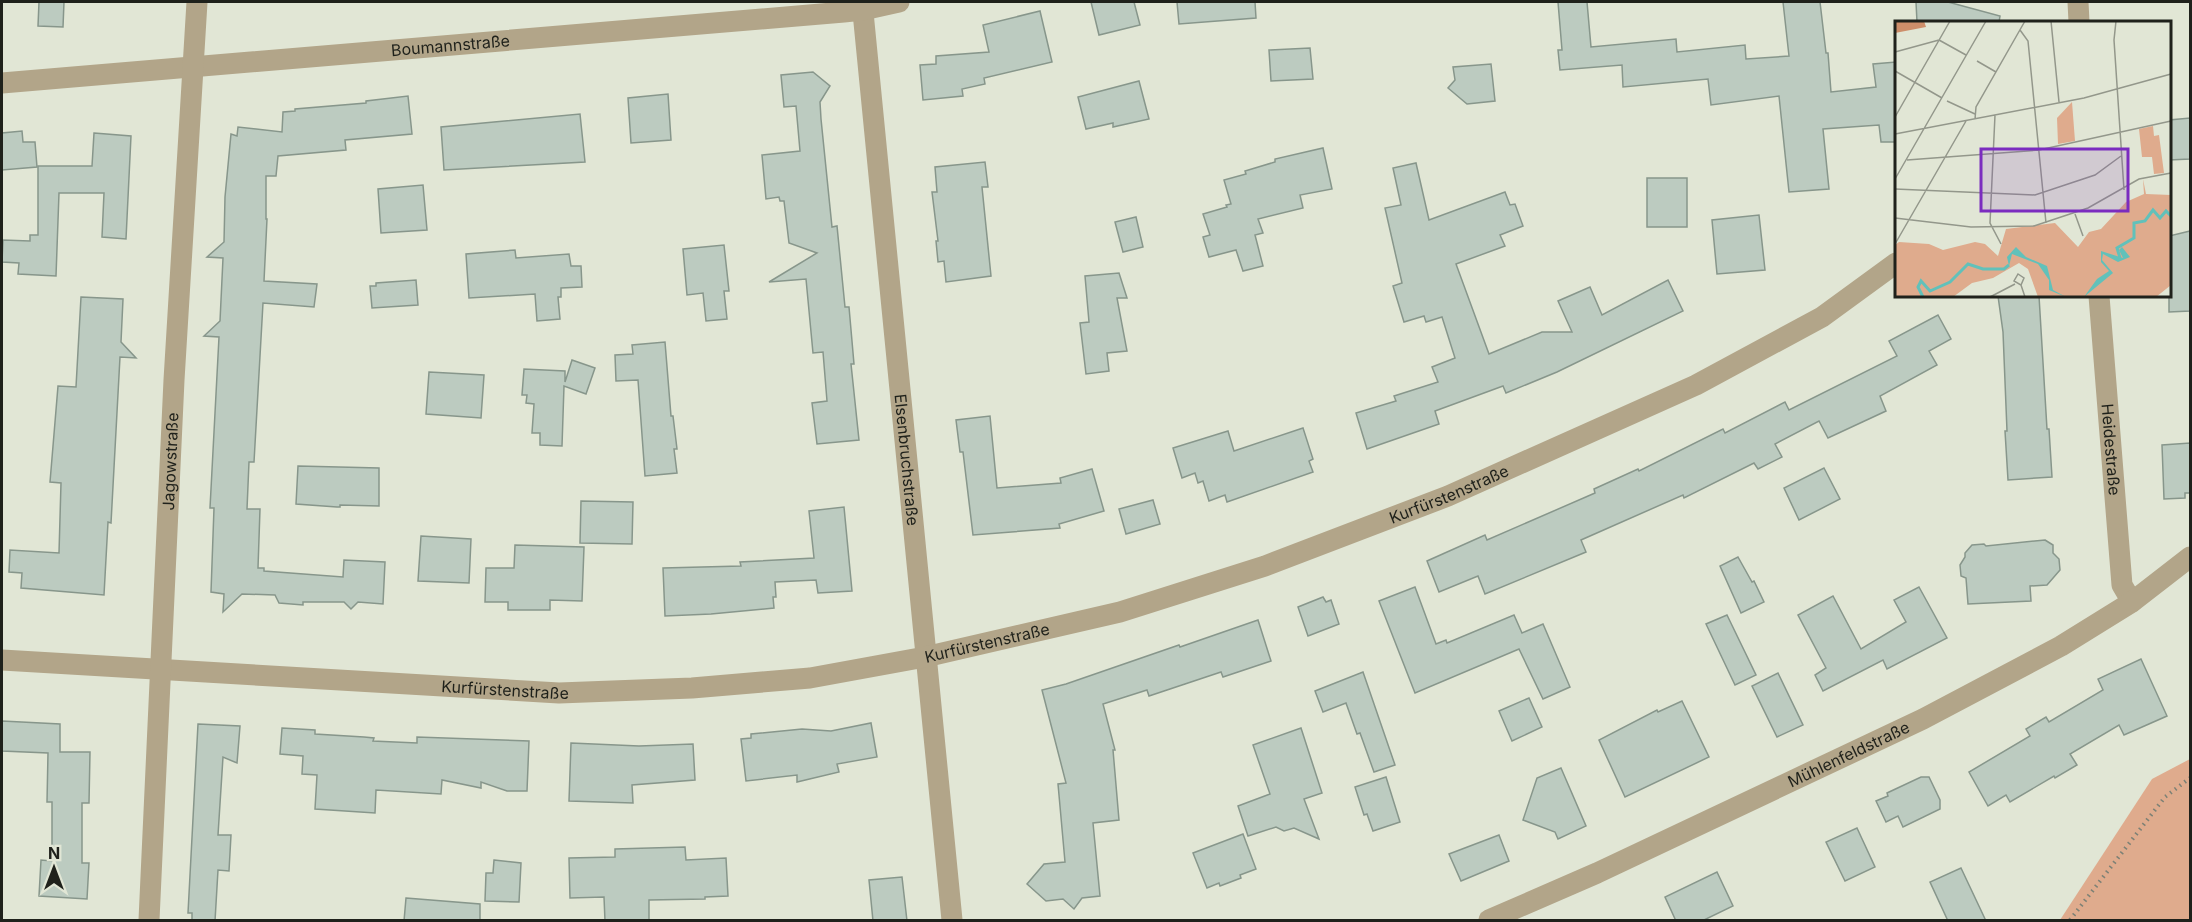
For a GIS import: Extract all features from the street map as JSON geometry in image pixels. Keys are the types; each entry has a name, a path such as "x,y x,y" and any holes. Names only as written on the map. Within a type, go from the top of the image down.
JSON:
{"street":[{"name":"Jagowstraße","path":"150,921 174,380 197,2"},
{"name":"Boumannstraße","path":"2,83 899,2"},
{"path":"2078,2 2079,21"},
{"name":"Elsenbruchstraße","path":"862,6 952,921"},
{"name":"Kurfürstenstraße","path":"2,660 558,693 692,688 810,678 925,657 1120,612 1265,566 1448,496 1696,386 1822,317 1895,264"},
{"name":"Heidestraße","path":"2099,297 2122,585 2132,602"},
{"name":"Mühlenfeldstraße","path":"1489,921 1597,873 1923,719 2061,646 2132,602 2190,557"}],"path":[{"path":"2070,921 2165,797 2190,778"}],"shaded area":[{"path":"2190,759 2190,920 2060,920 2152,779"}],"building":[{"path":"39,2 64,2 63,27 38,26"},
{"path":"1091,2 1134,2 1140,25 1099,35"},
{"path":"1177,2 1255,2 1256,18 1179,24"},
{"path":"1558,2 1587,2 1591,47 1676,39 1677,52 1745,45 1746,59 1789,56 1783,2 1820,2 1831,92 1876,87 1873,64 1895,62 1895,142 1881,142 1879,125 1823,129 1829,189 1789,192 1779,96 1711,105 1708,79 1623,87 1622,65 1560,70 1558,50 1562,50"},
{"path":"1916,2 1948,2 2000,16 1999,21 1917,21"},
{"path":"1040,11 1052,62 984,78 985,84 962,89 963,96 923,100 920,65 936,64 936,56 989,52 983,25"},
{"path":"1310,48 1313,79 1271,81 1269,50"},
{"path":"1491,64 1495,101 1467,104 1448,88 1455,80 1453,67"},
{"path":"813,72 830,86 820,102 821,119 832,227 837,226 845,307 849,307 854,364 851,364 859,440 817,444 812,403 827,401 823,352 813,353 806,279 769,282 817,253 789,243 784,201 780,201 779,197 766,199 762,155 800,151 796,106 784,107 781,75"},
{"path":"1139,81 1149,119 1113,127 1113,123 1086,129 1078,97"},
{"path":"668,94 671,140 631,143 628,98"},
{"path":"408,96 412,134 345,140 346,150 278,156 276,176 266,176 267,219 264,281 317,284 314,307 263,303 254,462 249,462 247,509 260,509 258,568 264,568 264,571 343,577 344,560 385,562 383,604 358,602 351,609 344,602 303,602 303,605 279,603 275,595 242,594 223,612 224,594 211,592 214,508 210,508 219,337 204,336 220,321 223,258 207,257 224,242 225,197 231,134 237,136 238,127 282,132 283,112 295,111 295,109 366,103 366,101"},
{"path":"580,114 585,162 444,170 441,127"},
{"path":"2190,118 2190,159 2171,160 2171,120"},
{"path":"22,131 23,142 35,142 37,167 2,170 2,133"},
{"path":"94,133 131,136 126,239 102,237 104,193 59,193 56,276 18,274 19,263 2,262 3,240 30,241 30,235 38,235 38,166 92,166"},
{"path":"1323,148 1332,189 1300,195 1303,208 1258,219 1263,233 1255,235 1263,266 1243,271 1236,250 1209,257 1203,237 1210,235 1203,214 1231,204 1224,180 1246,174 1245,171 1275,162 1275,159"},
{"path":"985,162 988,187 982,187 991,276 946,282 944,261 938,262 932,192 937,192 935,167"},
{"path":"1416,163 1429,220 1505,192 1510,205 1515,204 1523,226 1500,235 1505,246 1456,264 1489,354 1542,332 1572,332 1558,301 1590,287 1602,315 1668,280 1683,311 1557,372 1506,393 1503,386 1435,411 1439,424 1367,449 1356,413 1396,401 1394,396 1438,382 1432,367 1455,358 1442,317 1426,322 1424,316 1404,322 1393,286 1402,283 1385,208 1401,205 1393,168"},
{"path":"1647,178 1687,178 1687,227 1647,227"},
{"path":"423,185 427,230 381,233 378,189"},
{"path":"1759,215 1765,270 1717,274 1712,220"},
{"path":"1136,217 1143,247 1123,252 1115,222"},
{"path":"2190,231 2190,311 2169,312 2171,236"},
{"path":"724,245 729,291 724,291 727,319 706,321 703,293 687,295 683,249"},
{"path":"515,250 516,258 569,254 571,266 581,266 582,287 561,288 561,297 558,297 560,319 537,321 535,294 469,298 466,254"},
{"path":"1119,273 1127,298 1117,298 1127,351 1107,353 1109,371 1086,374 1080,323 1089,322 1085,276"},
{"path":"416,280 418,305 372,308 370,286 376,286 376,283"},
{"path":"81,297 123,299 121,342 136,358 120,357 111,523 108,522 104,595 21,588 22,573 9,572 10,550 59,553 61,483 50,482 58,386 76,387"},
{"path":"1998,297 2039,297 2052,477 2008,480 2003,332"},
{"path":"1938,315 1951,339 1929,351 1937,365 1880,396 1886,411 1828,438 1819,421 1775,444 1782,457 1758,469 1754,463 1684,498 1683,495 1581,540 1586,552 1485,594 1478,576 1439,592 1427,561 1485,535 1487,540 1595,493 1594,489 1638,469 1639,471 1723,429 1725,433 1785,402 1789,410 1897,356 1889,341"},
{"path":"665,342 671,416 673,416 677,449 674,449 677,473 645,476 638,380 616,381 615,355 633,354 632,345"},
{"path":"572,360 595,368 586,394 564,386 562,446 540,445 540,433 532,433 534,404 526,403 527,395 522,395 524,369 565,371 565,382"},
{"path":"429,372 484,375 481,418 426,414"},
{"path":"990,416 997,488 1061,483 1060,478 1092,469 1104,511 1059,524 1060,528 973,535 963,452 960,452 956,420"},
{"path":"1303,428 1313,459 1309,461 1313,472 1227,502 1225,495 1209,501 1203,481 1198,483 1195,473 1182,478 1173,448 1228,431 1234,451"},
{"path":"2190,443 2190,493 2185,493 2185,498 2164,499 2162,445"},
{"path":"298,466 379,468 379,506 340,505 337,507 296,504"},
{"path":"1824,468 1840,499 1799,520 1784,488"},
{"path":"1153,500 1160,524 1126,534 1119,509"},
{"path":"581,501 633,502 632,544 580,543"},
{"path":"844,507 852,591 818,593 816,580 775,582 774,608 665,616 663,568 741,566 740,562 814,558 809,511"},
{"path":"421,536 471,539 469,583 418,581"},
{"path":"2045,540 2053,545 2053,553 2059,559 2060,570 2047,585 2030,586 2031,601 1968,604 1966,578 1961,576 1960,565 1965,553 1972,545 1984,544 1986,546"},
{"path":"515,545 584,547 582,601 550,600 550,610 508,610 508,602 485,602 486,568 514,568"},
{"path":"1738,557 1752,582 1754,581 1764,602 1741,613 1720,566"},
{"path":"1415,587 1436,644 1446,640 1447,643 1514,615 1522,633 1543,624 1570,687 1543,699 1519,649 1415,693 1379,601"},
{"path":"1919,587 1947,638 1887,669 1883,660 1823,691 1815,675 1826,668 1798,615 1833,596 1861,649 1906,622 1894,600"},
{"path":"1323,597 1326,602 1331,600 1339,624 1308,636 1298,607"},
{"path":"1727,615 1756,675 1735,685 1706,624"},
{"path":"1258,620 1271,661 1223,677 1221,672 1149,696 1147,690 1103,704 1115,750 1113,750 1119,820 1093,823 1100,896 1082,898 1074,909 1063,899 1046,901 1027,884 1044,864 1065,862 1058,784 1066,783 1042,690"},
{"path":"2141,659 2167,716 2124,735 2119,725 2070,754 2077,765 2010,802 2006,795 1988,806 1969,772 2030,736 2026,729 2046,717 2049,722 2103,690 2098,679"},
{"path":"1363,672 1395,765 1374,772 1346,703 1323,712 1315,691"},
{"path":"1778,673 1803,725 1777,737 1752,686"},
{"path":"1529,698 1542,727 1512,741 1499,711"},
{"path":"1682,701 1709,757 1625,797 1599,740 1657,710 1658,712"},
{"path":"2,721 60,724 60,752 90,752 89,803 82,803 82,863 89,863 87,899 39,896 41,860 52,861 52,802 47,802 48,753 2,751"},
{"path":"871,723 877,757 837,764 839,772 797,782 797,775 746,781 741,739 751,738 751,734 802,729 831,731"},
{"path":"198,724 240,726 237,763 223,757 218,835 231,835 229,871 218,870 215,921 192,921 192,913 188,913"},
{"path":"282,728 315,730 315,734 374,738 373,741 417,743 417,737 529,741 527,791 507,791 481,782 481,788 442,780 441,794 376,790 375,813 315,809 317,775 302,774 303,756 280,754"},
{"path":"1301,728 1322,793 1304,799 1319,839 1294,828 1284,831 1276,827 1248,836 1238,806 1270,794 1253,745"},
{"path":"571,743 639,746 693,744 695,780 632,785 633,803 569,801"},
{"path":"1561,768 1586,826 1558,839 1555,832 1523,820 1537,778"},
{"path":"1386,777 1400,822 1373,831 1367,814 1364,815 1355,787"},
{"path":"1921,777 1929,777 1940,800 1940,809 1903,827 1898,816 1886,822 1876,801 1888,796 1887,793"},
{"path":"1857,828 1875,867 1845,881 1826,842"},
{"path":"1243,834 1256,869 1240,875 1241,878 1207,888 1193,853"},
{"path":"1499,835 1509,861 1461,881 1449,854"},
{"path":"685,847 686,860 726,858 728,896 705,897 705,899 649,900 649,921 605,921 604,897 570,898 569,858 615,857 615,849"},
{"path":"494,860 521,863 519,902 485,901 486,873 493,873"},
{"path":"1961,868 1986,921 1948,921 1930,882"},
{"path":"1717,872 1733,906 1702,921 1676,921 1665,897"},
{"path":"902,877 907,921 873,921 869,880"},
{"path":"406,898 480,904 480,921 404,921"}]}
